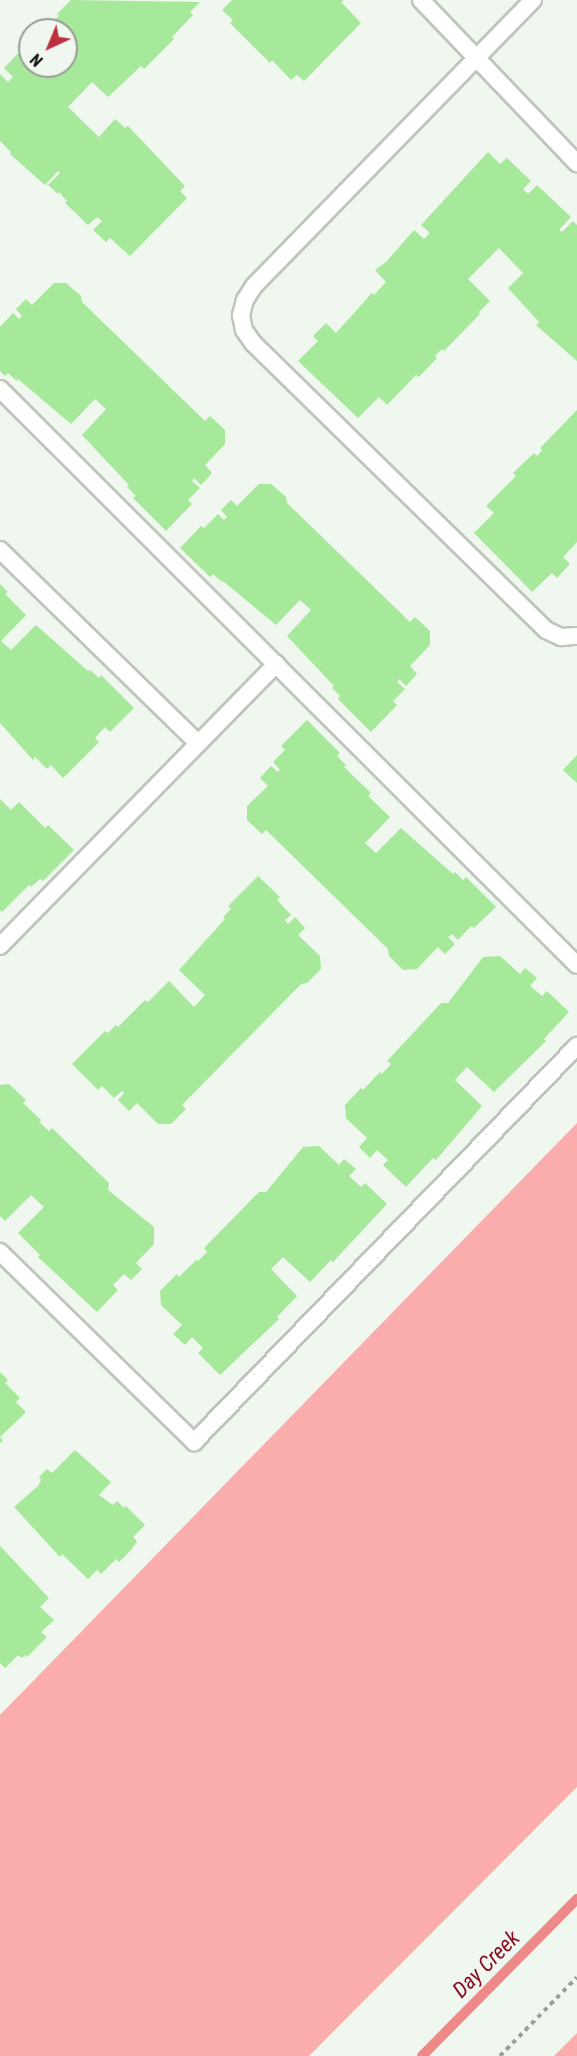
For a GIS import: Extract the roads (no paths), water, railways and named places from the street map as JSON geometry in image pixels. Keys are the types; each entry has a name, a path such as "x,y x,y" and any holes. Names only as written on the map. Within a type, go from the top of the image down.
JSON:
{"lane":[{"path":"421,0 577,163"},
{"path":"533,0 254,286 245,300 241,315 244,330 254,343 546,630 561,637 577,636"},
{"path":"0,389 577,965"},
{"path":"0,550 198,743"},
{"path":"0,946 276,664"},
{"path":"0,1252 194,1442 577,1046"}],"waterway":[{"name":"Day Creek","path":"422,2056 577,1899"}]}
